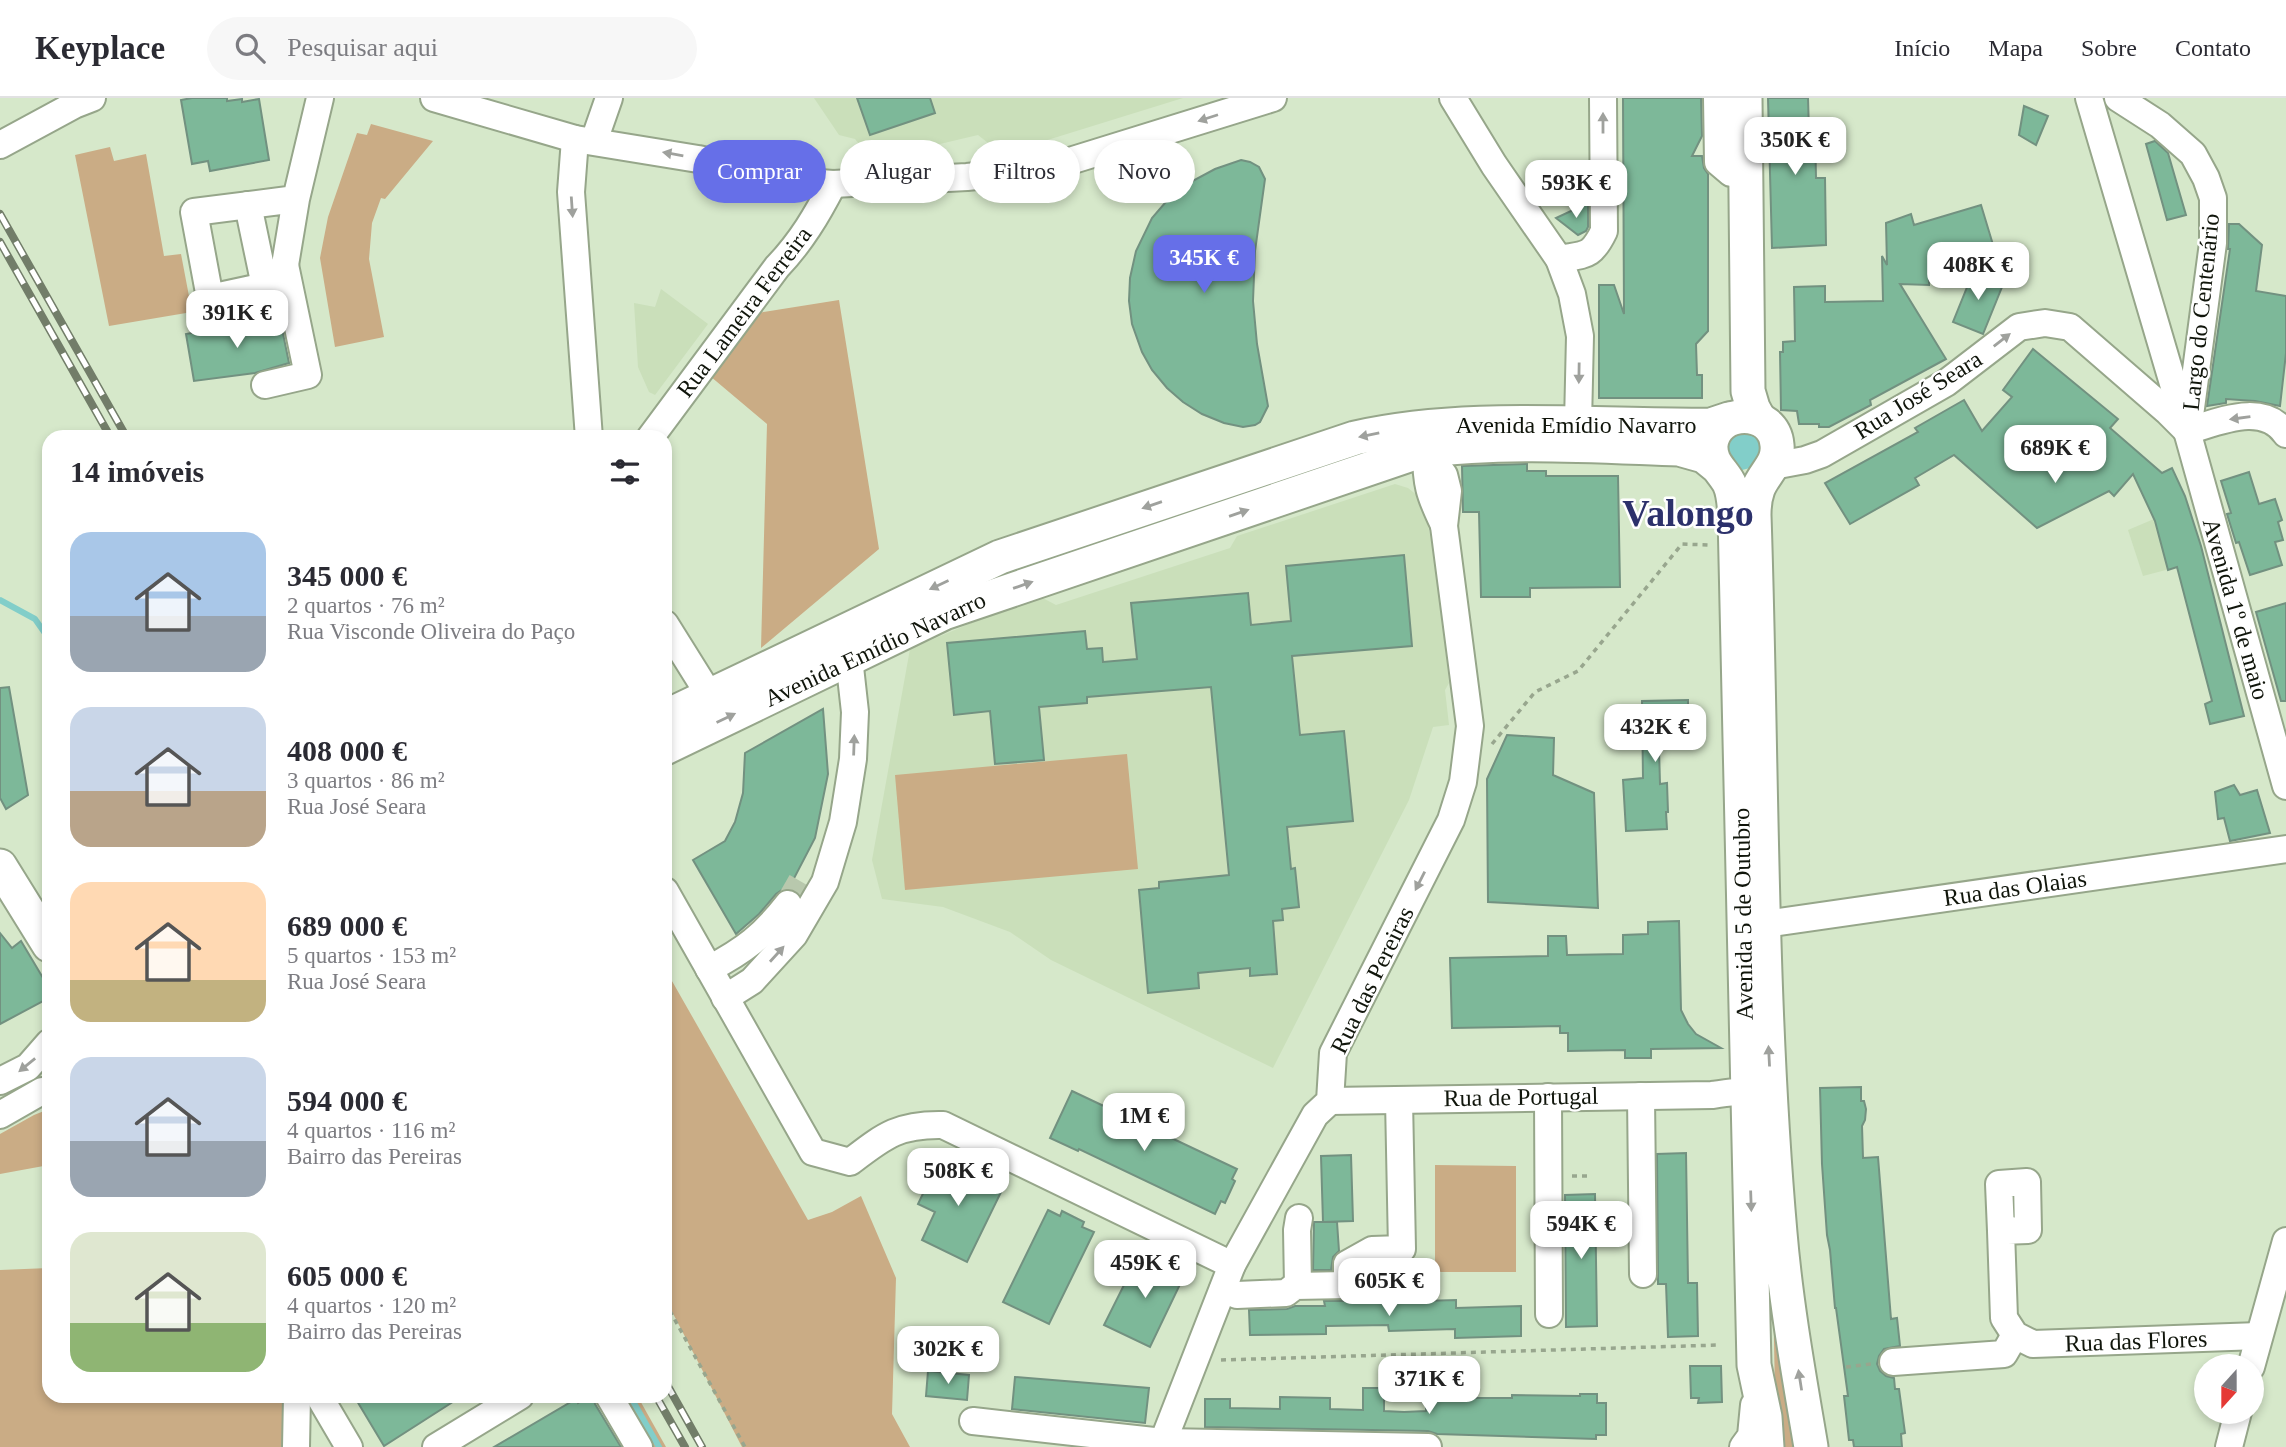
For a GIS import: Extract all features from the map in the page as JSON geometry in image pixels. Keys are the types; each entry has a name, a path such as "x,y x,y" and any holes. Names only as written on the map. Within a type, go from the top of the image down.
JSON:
{"main road":[{"name":"Avenida 5 de Outubro","path":"1730,98 1734,388 1744,419"},
{"name":"Avenida 5 de Outubro","path":"1745,98 1748,391 1753,408 1744,419 1714,434 1711,444 1712,455 1729,483 1735,515 1753,926 1765,985 1762,1159 1769,1273 1811,1447"},
{"name":"Avenida 5 de Outubro","path":"1744,419 1768,425 1777,444 1777,456 1758,489 1754,515 1759,673 1753,926 1746,1059 1747,1093 1762,1159"},
{"name":"Avenida Emídio Navarro","path":"672,745 944,613 1089,563 1425,438 1578,423 1712,425 1744,419"},
{"name":"Avenida Emídio Navarro","path":"672,714 1000,557 1355,438 1399,429 1450,446 1493,444 1679,449 1704,456 1719,469"},
{"path":"1719,469 1732,480 1744,482 1756,480 1769,471"},
{"path":"1078,530 1089,563"},
{"path":"0,866 42,934"},
{"name":"Avenida 5 de Outubro","path":"1766,1447 1766,1417 1754,1365 1769,1273"}],"street":[{"path":"265,385 308,375 285,265 296,199 320,98"},
{"path":"434,98 585,140 698,159 807,182 833,184 967,177 1044,169 1273,98"},
{"path":"588,430 571,192 585,140 609,98"},
{"path":"1454,98 1494,164 1559,259 1572,294 1580,336"},
{"path":"1578,423 1581,280 1589,254 1604,232 1603,98"},
{"path":"1717,98 1718,162 1731,173"},
{"name":"Largo do Centenário","path":"2090,98 2188,431"},
{"name":"Largo do Centenário","path":"2118,98 2160,125 2193,154 2213,198 2213,243 2188,431"},
{"path":"0,145 79,100"},
{"name":"Rua Lameira Ferreira","path":"656,430 777,267 797,246 833,184"},
{"path":"285,265 265,286 210,298 194,212 296,199"},
{"path":"248,205 265,286"},
{"path":"1559,259 1589,254"},
{"name":"Rua José Seara","path":"1769,471 1822,454 1946,383 2019,327 2045,323 2070,327 2188,431"},
{"path":"2188,431 2238,417 2262,416 2278,424 2286,435"},
{"name":"Avenida 1º de maio","path":"2188,431 2286,786"},
{"name":"Rua das Pereiras","path":"1329,1101 1333,1053 1451,820 1463,782 1470,726 1444,526 1448,491 1444,475 1425,438"},
{"path":"672,635 710,696"},
{"path":"726,998 752,981 794,934 825,883 843,822 853,759 855,712 849,658"},
{"name":"Rua das Olaias","path":"1753,926 2286,849"},
{"path":"672,903 813,1152 850,1162 882,1137 917,1125 943,1125 1227,1277 1237,1295 1286,1293 1298,1285 1347,1285 1347,1264 1372,1251 1402,1249 1399,1100"},
{"path":"709,969 741,952 768,928 788,904"},
{"path":"0,1082 28,1067 42,1051"},
{"path":"1712,1095 1731,1083 1746,1059"},
{"path":"0,1115 42,1091"},
{"name":"Rua de Portugal","path":"1329,1101 1747,1093"},
{"path":"1712,1095 1724,1101 1735,1112 1740,1125 1741,1142 1762,1159"},
{"path":"1641,1096 1643,1274"},
{"path":"1548,1097 1549,1314"},
{"path":"1162,1444 1227,1277 1315,1115 1329,1101"},
{"path":"1298,1285 1299,1217"},
{"path":"1893,1362 2004,1354 2015,1335 2004,1318 2001,1231"},
{"path":"2254,1354 2286,1241"},
{"name":"Rua das Flores","path":"2015,1335 2033,1345 2259,1336"},
{"path":"1744,1447 1751,1436 1754,1365"},
{"path":"296,1447 297,1403"},
{"path":"322,1403 349,1447"},
{"path":"436,1447 508,1403"},
{"path":"613,1403 639,1447"},
{"path":"973,1421 1162,1444 1428,1447"},
{"path":"2229,1447 2235,1424"}],"path":[{"path":"1492,744 1535,692 1578,671 1682,544 1718,545"},
{"path":"1571,1176 1591,1176"},
{"path":"672,1315 746,1447"},
{"path":"1195,1361 1719,1345"}],"shaded area":[{"path":"814,98 1183,98 1047,140 984,140 978,135 955,140 856,140 839,135"},
{"path":"371,124 433,141 385,199 381,198 372,223 369,259 384,337 335,347 320,258 328,217 357,133 367,135"},
{"path":"110,147 114,161 146,154 164,256 181,254 192,312 109,326 75,155"},
{"path":"661,289 708,324 655,395 649,392 638,367 634,303 655,307"},
{"path":"839,300 879,549 761,648 767,424 710,376 758,313"},
{"path":"1395,484 1408,488 1418,496 1427,520 1436,566 1449,683 1445,690 1449,725 1433,727 1409,800 1273,1068 1051,960 1010,932 943,907 882,899 872,860 910,649 1037,595 1056,605 1230,548 1237,536"},
{"path":"2187,505 2204,560 2143,576 2128,530"},
{"path":"1127,754 1138,869 905,890 895,775"},
{"path":"672,981 808,1220 832,1212 861,1196 896,1278 892,1414 910,1447 742,1447 672,1312"},
{"path":"42,1112 42,1166 0,1174 0,1134"},
{"path":"1435,1165 1516,1166 1516,1272 1435,1272"},
{"path":"42,1268 42,1403 292,1403 289,1447 0,1447 0,1270"},
{"path":"1773,1288 1803,1447 1776,1447"},
{"path":"625,1403 641,1403 666,1447 651,1447"}],"water":[{"path":"1735,432 1755,433 1764,450 1754,467 1742,470 1735,468 1724,446"}],"building":[{"path":"227,98 227,101 242,99 242,102 259,99 269,160 210,171 208,161 192,164 181,100"},
{"path":"857,98 930,98 935,113 870,135"},
{"path":"1623,98 1701,98 1702,136 1692,156 1702,156 1708,174 1708,331 1696,344 1697,375 1702,375 1702,398 1599,398 1599,285 1614,285 1624,314"},
{"path":"1768,98 1808,98 1809,131 1815,131 1816,178 1825,178 1826,245 1772,248"},
{"path":"2024,106 2048,116 2036,145 2019,135"},
{"path":"2155,141 2168,153 2186,215 2167,220 2146,144"},
{"path":"1241,160 1259,167 1265,179 1255,251 1253,301 1257,344 1268,406 1260,422 1243,427 1202,414 1167,388 1142,352 1132,324 1129,301 1130,278 1136,251 1152,218 1165,203 1195,203 1195,180"},
{"path":"1588,203 1588,227 1578,235 1556,218"},
{"path":"1981,205 1994,248 1929,268 1929,285 1900,284 1946,359 1870,400 1871,405 1829,427 1799,424 1797,411 1781,410 1780,352 1783,352 1783,342 1795,341 1794,287 1825,286 1825,302 1883,301 1882,256 1887,265 1886,223 1911,214 1914,225"},
{"path":"2229,224 2239,224 2262,245 2256,291 2286,296 2286,353 2280,406 2226,399 2226,403 2207,406 2230,249"},
{"path":"1974,270 2004,282 1983,334 1953,322"},
{"path":"280,319 289,363 255,373 194,381 186,334"},
{"path":"2033,349 2118,419 2110,428 2162,473 2172,468 2185,496 2201,546 2244,716 2210,724 2205,704 2212,701 2177,567 2168,570 2155,521 2133,474 2114,496 2109,491 2037,528 1954,455 1915,478 1919,485 1850,524 1825,483 1918,432 1915,428 1964,400 1982,431 2012,397 2003,390"},
{"path":"1527,464 1527,471 1546,471 1546,476 1618,476 1620,587 1530,588 1530,597 1481,597 1479,512 1463,512 1462,466"},
{"path":"2249,472 2259,504 2275,499 2282,520 2278,522 2283,540 2275,542 2282,565 2250,575 2227,514 2231,513 2221,481"},
{"path":"1404,555 1412,646 1292,656 1300,735 1344,731 1353,821 1287,827 1291,869 1295,868 1299,907 1282,909 1283,920 1273,921 1277,974 1250,976 1250,968 1198,973 1199,988 1148,993 1139,890 1159,888 1159,882 1229,875 1211,687 1087,697 1087,703 1039,707 1044,760 995,764 990,711 954,715 947,643 1085,631 1087,649 1102,648 1103,662 1137,659 1131,603 1248,593 1251,625 1291,621 1286,566"},
{"path":"2286,603 2286,701 2281,701 2256,612"},
{"path":"9,687 28,795 6,809 0,798 0,688"},
{"path":"1688,700 1688,748 1659,748 1660,784 1667,783 1667,829 1626,831 1623,780 1643,778 1642,701"},
{"path":"823,709 828,774 815,838 789,888 776,894 759,914 736,934 693,860 725,841 735,822 743,793 745,753"},
{"path":"1507,735 1554,738 1553,775 1594,793 1598,908 1488,902 1487,779"},
{"path":"2234,785 2240,795 2257,790 2270,833 2230,841 2224,818 2218,819 2215,792"},
{"path":"1679,921 1681,1010 1696,1034 1721,1048 1651,1049 1651,1058 1625,1058 1625,1050 1568,1051 1568,1033 1560,1033 1560,1026 1452,1028 1450,958 1548,956 1548,936 1566,936 1567,955 1623,954 1623,935 1648,934 1648,922"},
{"path":"0,933 12,948 21,941 42,976 42,1002 0,1024"},
{"path":"1861,1087 1861,1101 1864,1101 1866,1109 1862,1126 1863,1158 1878,1157 1891,1319 1897,1318 1900,1346 1884,1349 1877,1364 1886,1376 1894,1378 1895,1389 1899,1389 1905,1433 1901,1434 1902,1447 1854,1447 1853,1440 1849,1440 1844,1396 1848,1396 1827,1235 1820,1088"},
{"path":"1072,1091 1237,1169 1232,1179 1235,1181 1225,1203 1221,1201 1215,1214 1079,1149 1078,1151 1050,1138"},
{"path":"1686,1153 1688,1283 1697,1283 1698,1336 1668,1337 1666,1284 1658,1284 1657,1154"},
{"path":"1351,1155 1353,1221 1323,1222 1321,1156"},
{"path":"940,1158 1003,1188 967,1262 922,1240 935,1212 918,1204"},
{"path":"1595,1194 1597,1326 1566,1327 1565,1195"},
{"path":"1048,1210 1060,1216 1062,1211 1084,1222 1082,1227 1094,1232 1049,1324 1003,1302"},
{"path":"1314,1222 1337,1222 1339,1251 1333,1257 1331,1270 1313,1270"},
{"path":"1139,1255 1152,1261 1155,1257 1172,1265 1170,1269 1184,1276 1150,1347 1104,1325"},
{"path":"1388,1294 1388,1302 1456,1300 1456,1308 1521,1306 1521,1336 1455,1338 1455,1329 1389,1331 1388,1325 1326,1326 1326,1334 1250,1335 1249,1310 1325,1306 1324,1301 1347,1301 1359,1295"},
{"path":"1690,1366 1721,1366 1722,1402 1698,1403 1699,1398 1691,1398"},
{"path":"928,1371 969,1375 967,1400 926,1396"},
{"path":"1015,1377 1149,1388 1145,1423 1012,1409"},
{"path":"1363,1388 1384,1388 1384,1411 1404,1412 1426,1411 1426,1398 1597,1394 1597,1403 1606,1403 1606,1435 1596,1435 1596,1439 1437,1434 1428,1431 1205,1427 1205,1399 1230,1399 1230,1408 1280,1409 1280,1397 1330,1398 1330,1409 1363,1410"},
{"path":"358,1403 451,1403 384,1446"},
{"path":"569,1403 595,1403 621,1447 494,1447"}],"waterway":[{"path":"0,600 35,619 42,629"},
{"path":"634,1403 659,1447"}],"tunnel":[{"path":"788,904 804,876"}],"railway":[{"path":"0,214 122,430"},
{"path":"0,242 106,430"},
{"path":"672,1393 702,1447"},
{"path":"660,1403 685,1447"}],"district":[{"name":"Valongo","path":"1688,513"}]}
